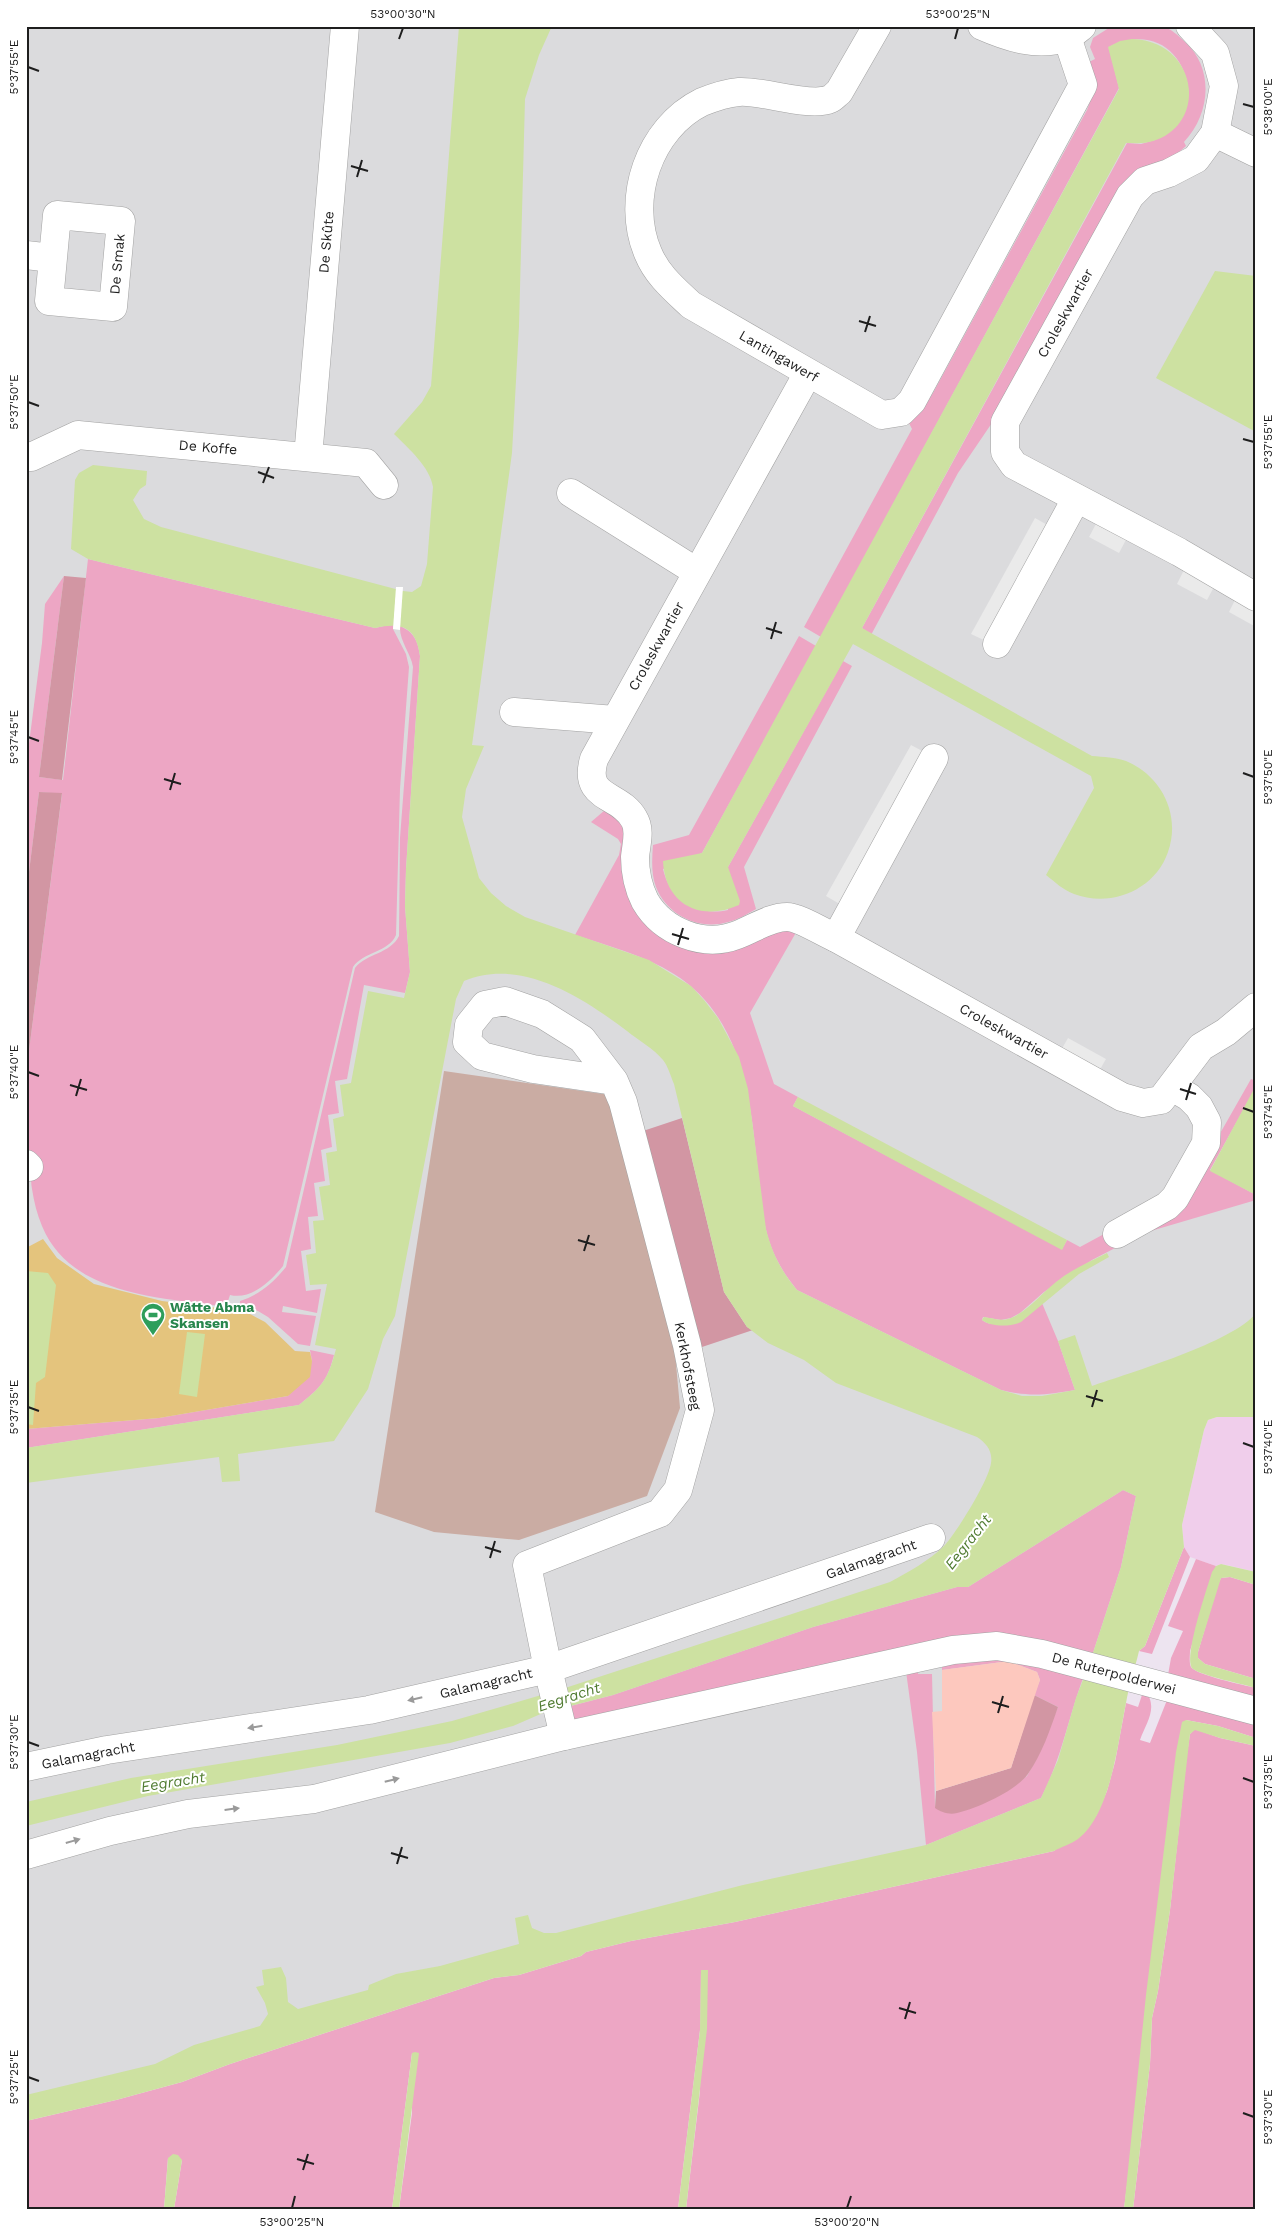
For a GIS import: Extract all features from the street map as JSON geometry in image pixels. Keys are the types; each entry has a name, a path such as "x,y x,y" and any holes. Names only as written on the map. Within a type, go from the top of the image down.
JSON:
{"street":[{"name":"De Skûte","path":"308,457 344,26"},
{"name":"Lantingawerf","path":"877,26 839,92 830,99 817,101 740,92 703,102 676,120 651,153 641,189 639,222 648,253 664,281 691,305 882,415 901,412 912,401 1083,85 1074,32"},
{"path":"982,26 1005,36 1042,42 1074,32"},
{"name":"Croleskwartier","path":"1190,26 1215,53 1224,86 1215,134 1196,159 1169,173 1145,181 1130,196 1005,422 1005,452 1014,465 1179,552 1256,597"},
{"path":"1215,134 1256,153"},
{"name":"Croleskwartier","path":"808,373 594,759 592,779 595,786 602,794 628,811 635,820 637,830 636,872 639,888 655,915 680,933 708,940 737,936 777,918 789,916 836,938 1122,1097 1143,1103 1161,1100 1201,1047 1226,1032 1256,1007"},
{"name":"De Koffe","path":"26,456 32,457 78,435 366,463 384,485"},
{"path":"571,493 697,572"},
{"path":"997,644 1076,499"},
{"path":"514,712 615,720"},
{"path":"836,938 934,758"},
{"name":"Kerkhofsteeg","path":"561,1726 527,1565 660,1513 678,1490 700,1410 687,1345 624,1102 614,1081 582,1039 542,1014 505,1001 485,1005 469,1025 466,1042 482,1056 533,1069 614,1081"},
{"path":"1117,1234 1171,1202 1206,1143 1207,1122 1199,1107 1189,1097 1172,1087"},
{"name":"Galamagracht","path":"26,1767 107,1750 369,1710 550,1678 931,1538"},
{"name":"De Ruterpolderwei","path":"561,1726 953,1650 997,1646 1084,1664 1256,1711"},
{"path":"26,1855 110,1831 188,1814 314,1799 561,1726"}],"shaded area":[{"path":"26,26 1256,27 1256,1344 1147,1504 1035,1828 26,2106"},
{"path":"1112,26 1163,26 1185,42 1195,53 1205,78 1204,106 1199,119 1193,131 1184,142 1186,146 1171,159 958,473 871,635 862,628 1127,143 1141,144 1155,140 1189,95 1181,66 1173,54 1164,46 1152,41 1139,39 1124,41 1109,47 1119,88 821,637 804,627 912,429 907,419 923,409 933,393 1087,110 1093,86 1089,62 1095,59 1090,47 1093,38"},
{"path":"1035,518 1051,527 988,642 971,634"},
{"path":"1097,522 1127,538 1119,553 1089,537"},
{"path":"88,559 375,628 393,624 393,629 406,654 409,667 400,789 396,935 388,945 363,958 353,967 283,1266 260,1288 245,1295 230,1295 227,1304 219,1306 143,1295 117,1288 94,1279 73,1266 55,1249 42,1226 31,1185 30,1167 26,1160 26,1074 62,794 39,792 26,896 26,767 42,643 45,604 64,576 39,777 63,780"},
{"path":"1184,570 1214,587 1207,600 1177,584"},
{"path":"64,576 86,578 62,780 39,777"},
{"path":"1236,598 1256,609 1256,627 1229,612"},
{"path":"400,626 409,631 414,638 420,656 406,869 405,906 410,972 405,993 364,985 347,1079 335,1081 339,1113 328,1115 332,1147 321,1150 325,1181 314,1183 318,1216 308,1217 311,1249 301,1251 306,1291 321,1289 317,1313 283,1306 282,1312 316,1316 310,1346 298,1344 268,1317 258,1311 240,1306 240,1301 265,1288 286,1267 355,968 366,959 390,946 399,936 400,838 413,667 401,637"},
{"path":"799,636 816,646 702,853 663,869 672,889 686,904 706,911 728,910 728,867 843,661 852,666 744,867 756,909 728,922 706,924 695,922 676,913 661,897 653,876 653,845 689,835"},
{"path":"911,745 928,754 843,906 826,896"},
{"path":"39,792 62,793 26,1074 26,896"},
{"path":"605,810 627,825 661,934 770,927 798,929 750,1013 774,1084 798,1097 793,1106 1062,1249 1067,1240 1080,1247 1189,1188 1251,1079 1256,1081 1256,1087 1210,1170 1256,1195 1256,1200 1144,1233 1092,1260 1044,1292 1020,1313 1011,1318 1001,1320 983,1317 982,1320 989,1324 1011,1324 1027,1317 1042,1303 1075,1390 1056,1393 1020,1394 1001,1390 797,1290 778,1262 767,1235 747,1090 729,1037 715,1013 697,992 662,967 626,951 575,935 619,855 621,844 618,839 591,822"},
{"path":"1068,1038 1106,1059 1098,1073 1060,1052"},
{"path":"444,1071 610,1095 673,1331 680,1408 647,1496 519,1540 434,1532 375,1512"},
{"path":"682,1118 724,1292 747,1327 753,1330 690,1351 634,1134"},
{"name":"Wâtte Abma Skansen","path":"43,1239 57,1258 94,1284 162,1301 234,1310 250,1314 265,1322 295,1351 310,1352 312,1361 310,1377 288,1396 159,1418 26,1429 26,1248"},
{"path":"310,1350 334,1355 329,1372 322,1384 299,1405 26,1448 26,1429 159,1418 288,1396 312,1361"},
{"path":"1217,1417 1256,1417 1256,1572 1221,1564 1216,1566 1190,1557 1184,1547 1182,1525 1204,1430 1208,1420"},
{"path":"1123,1490 1136,1496 1121,1567 1091,1659 1048,1647 584,1724 569,1716 567,1707 613,1695 813,1627 957,1587 968,1587"},
{"path":"1184,1547 1190,1557 1152,1654 1139,1651 1145,1646"},
{"path":"1196,1559 1216,1566 1190,1651 1191,1667 1211,1676 1256,1688 1256,1705 1168,1675 1171,1658 1183,1631 1168,1626"},
{"path":"1230,1577 1256,1585 1256,1679 1205,1664 1198,1658 1198,1652 1218,1584 1221,1578"},
{"path":"993,1652 1085,1673 1060,1752 1041,1798 926,1845 917,1752 905,1664 918,1664 918,1674 932,1674 935,1808 1013,1787 1027,1776 1038,1756 1058,1707 1034,1695 1040,1680 1037,1672 1011,1662 942,1670 942,1658"},
{"path":"1011,1662 1037,1672 1040,1680 1011,1768 936,1791 932,1712 942,1711 942,1670"},
{"path":"1144,1689 1151,1702 1151,1708 1140,1740 1150,1743 1169,1695 1256,1718 1256,1738 1218,1726 1186,1720 1124,2209 686,2209 700,2091 701,1971 700,2030 678,2209 399,2209 412,2113 412,2053 392,2209 174,2209 182,2160 168,2158 164,2209 26,2209 26,2121 182,2082 230,2064 494,1978 519,1975 581,1956 586,1952 631,1941 735,1922 1054,1851 1096,1816 1107,1791 1115,1762 1126,1703 1138,1707"},
{"path":"1034,1695 1058,1707 1042,1750 1028,1774 1015,1787 974,1808 951,1814 935,1808 936,1791 1011,1768"},
{"path":"1195,1729 1220,1738 1256,1746 1256,2209 1133,2209 1150,2064 1152,2018 1170,1910 1187,1754 1190,1734"}],"water":[{"name":"Eegracht","path":"459,26 552,26 539,55 525,99 519,326 512,453 472,745 484,746 466,789 462,817 479,878 491,893 506,906 525,917 649,960 691,986 718,1018 739,1057 748,1089 768,1238 782,1269 797,1290 1001,1390 1022,1396 1042,1396 1075,1390 1058,1341 1075,1335 1092,1386 1154,1365 1204,1345 1244,1324 1256,1313 1256,1417 1217,1417 1208,1420 1182,1525 1184,1547 1145,1646 1139,1651 1106,1795 1089,1828 1075,1841 1054,1851 735,1922 631,1941 586,1952 581,1956 519,1975 494,1978 230,2064 182,2082 26,2121 26,2095 155,2064 194,2045 260,2026 268,2014 265,2003 256,1987 264,1985 262,1970 281,1967 286,1978 288,2002 298,2009 368,1990 369,1985 396,1974 440,1966 519,1944 515,1918 528,1915 532,1928 544,1933 556,1933 743,1885 926,1845 1041,1798 1058,1760 1076,1698 1091,1659 1121,1567 1136,1496 1123,1490 968,1587 957,1587 813,1627 613,1695 543,1713 513,1726 450,1743 148,1796 26,1826 26,1802 131,1778 337,1745 452,1721 562,1689 890,1582 925,1561 944,1546 972,1506 985,1481 991,1463 991,1455 988,1448 977,1437 836,1383 804,1360 768,1343 747,1327 724,1292 674,1084 665,1062 651,1048 610,1018 571,994 529,978 507,974 486,975 464,981 456,999 395,1316 383,1339 368,1389 334,1441 238,1454 240,1481 222,1482 219,1457 26,1483 26,1448 299,1405 324,1381 336,1349 315,1345 327,1284 310,1285 306,1255 316,1253 313,1221 324,1220 319,1187 330,1185 326,1153 337,1151 333,1119 344,1116 340,1085 351,1083 368,991 404,998 410,972 405,906 420,656 418,646 411,633 400,627 385,626 375,628 88,559 71,549 75,480 79,473 93,465 147,471 146,485 140,489 133,500 144,519 161,527 403,591 412,592 421,586 427,564 433,487 428,472 423,465 394,434 422,402 431,386"},
{"path":"1132,39 1154,43 1171,53 1182,68 1188,84 1188,102 1183,118 1171,132 1153,141 1126,143 862,628 1092,756 1126,761 1150,776 1165,798 1172,824 1168,852 1162,865 1153,877 1142,886 1117,897 1088,898 1074,894 1059,886 1046,875 1094,788 1091,776 853,644 728,867 740,901 739,905 725,910 711,911 699,910 688,906 678,899 670,889 665,876 663,861 702,853 1119,89 1108,47 1120,41"},
{"path":"1215,271 1256,276 1256,432 1156,378"},
{"path":"1256,1087 1256,1195 1210,1171"},
{"path":"798,1097 1067,1240 1062,1250 793,1106"},
{"path":"1107,1253 1109,1257 1079,1274 1021,1322 1012,1325 1001,1325 990,1324 982,1320 984,1317 1004,1320 1017,1315 1062,1277"},
{"path":"26,1271 48,1273 56,1285 45,1377 36,1383 33,1425 26,1424"},
{"path":"187,1332 205,1334 197,1397 179,1394"},
{"path":"1221,1564 1256,1572 1256,1585 1230,1577 1221,1578 1198,1652 1198,1658 1205,1664 1256,1679 1256,1688 1198,1672 1193,1669 1190,1663 1193,1638 1212,1572 1216,1566"},
{"path":"1186,1720 1218,1726 1256,1738 1256,1746 1195,1730 1190,1734 1170,1910 1152,2018 1150,2064 1133,2209 1124,2209 1146,1995 1176,1752 1182,1722"},
{"path":"701,1970 708,1970 707,2029 686,2209 678,2209 700,2030"},
{"path":"412,2053 419,2053 399,2209 392,2209"},
{"path":"173,2154 178,2155 182,2160 174,2209 164,2209 168,2158"}],"pier":[{"path":"396,587 403,587 400,630 393,629"}],"place":[{"name":"Wâtte Abma Skansen","path":"153,1336"}]}
